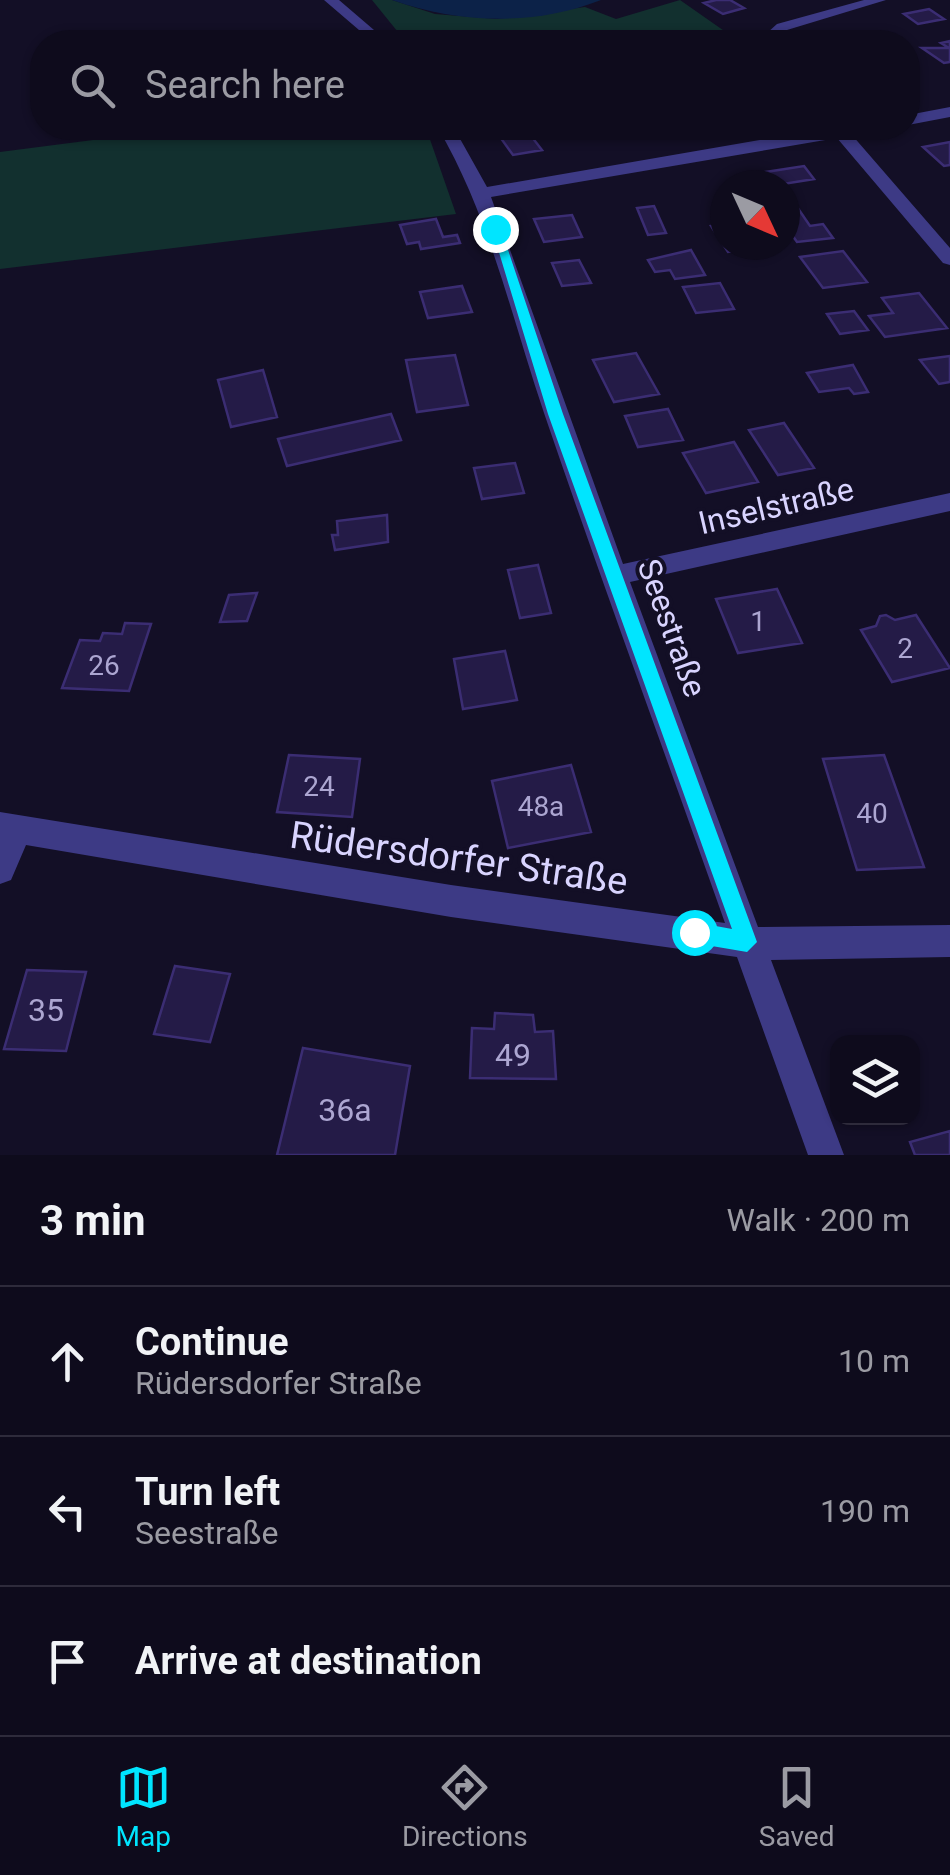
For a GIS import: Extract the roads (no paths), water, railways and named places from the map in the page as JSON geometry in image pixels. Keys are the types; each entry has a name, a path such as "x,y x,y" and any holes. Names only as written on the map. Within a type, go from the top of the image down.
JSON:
{"street":[{"path":"331,0 367,30"},
{"path":"774,30 879,0"},
{"path":"920,118 950,112"},
{"name":"Seestraße","path":"453,140 482,194 556,414 826,1155"},
{"path":"482,194 783,140"},
{"path":"848,140 950,259"},
{"name":"Inselstraße","path":"617,575 950,502"},
{"name":"Rüdersdorfer Straße","path":"0,868 9,828 451,901 747,942 788,946 950,940"}],"water":[{"path":"392,0 601,0 550,14 497,19 444,14"}]}
